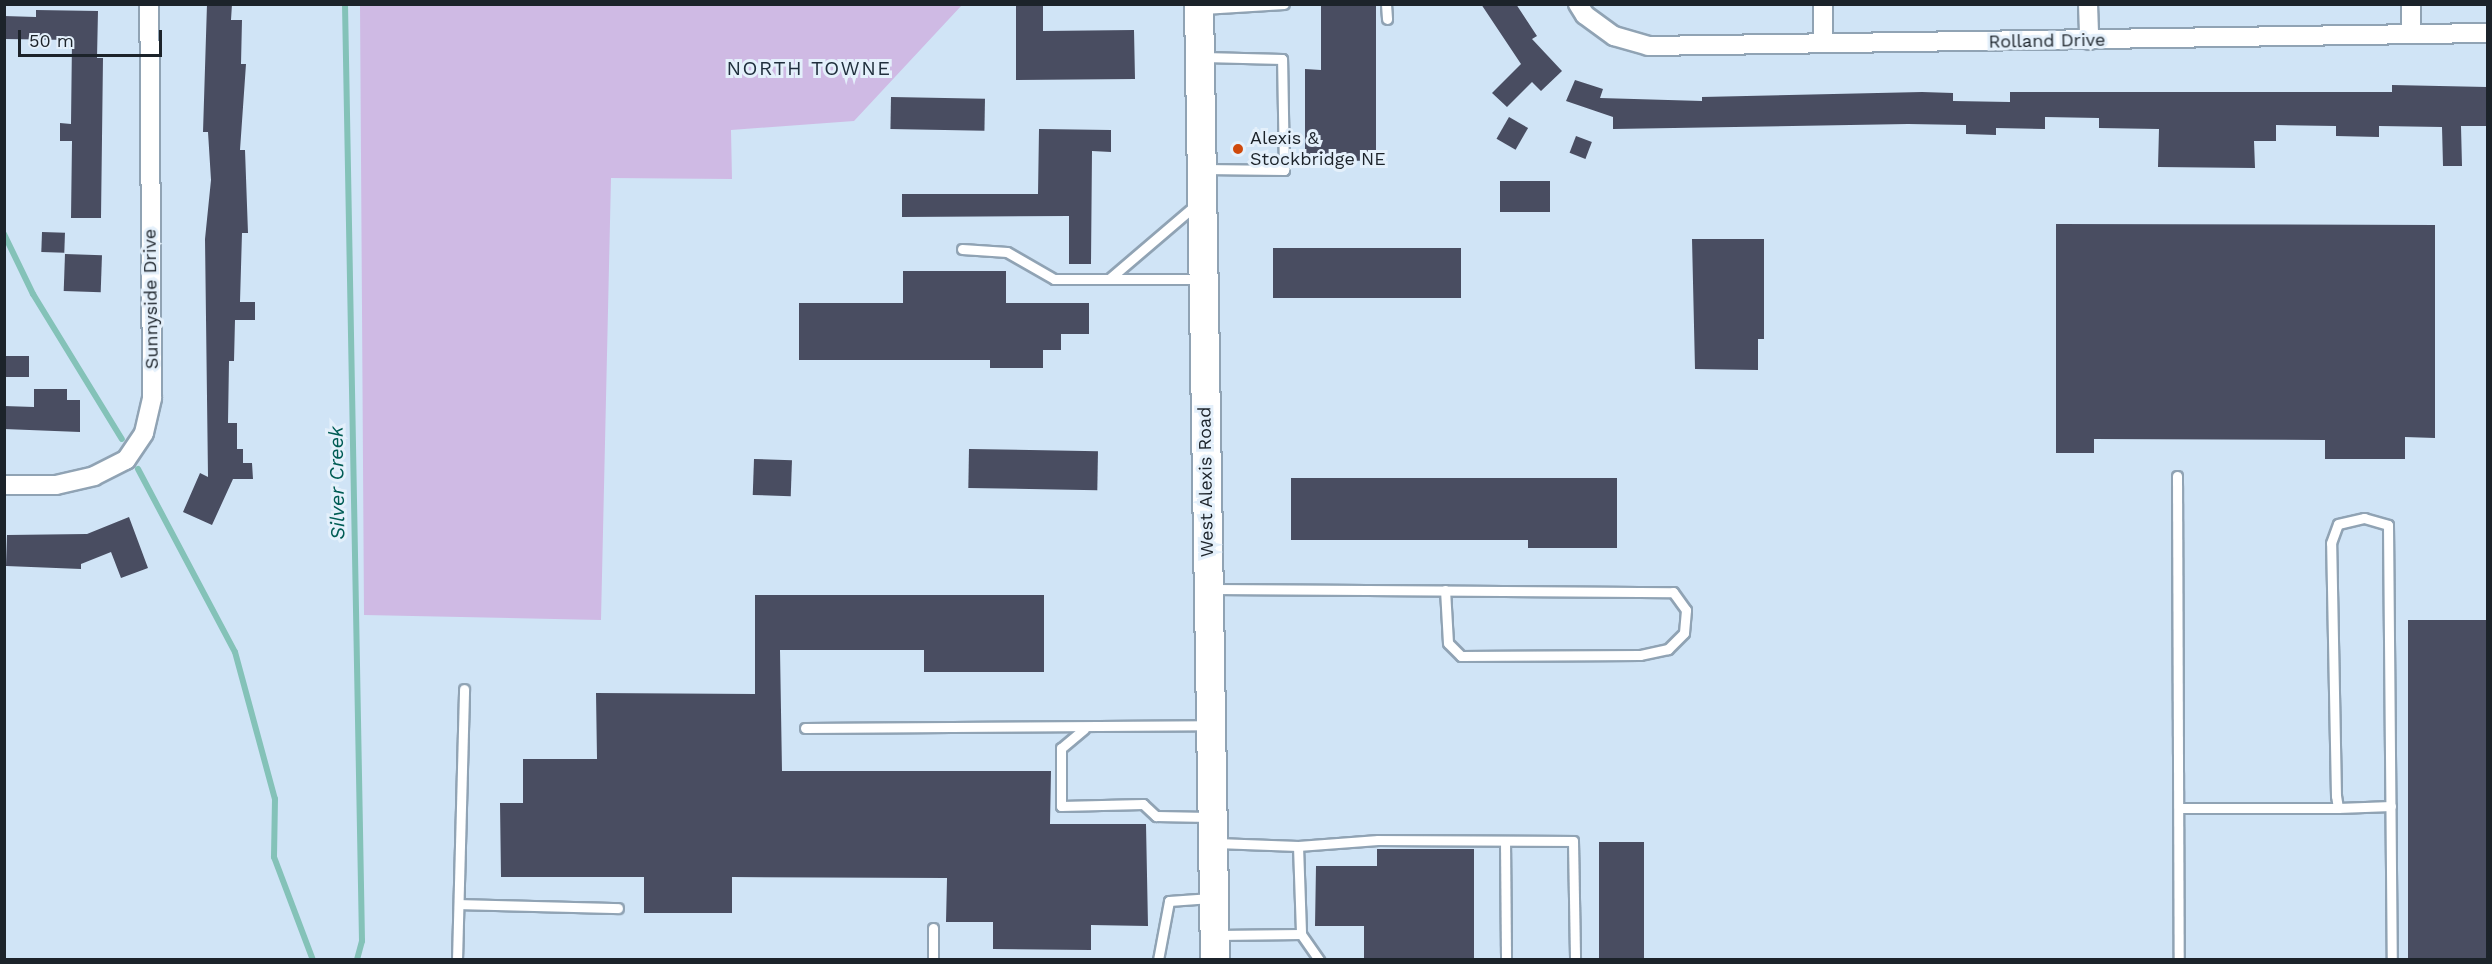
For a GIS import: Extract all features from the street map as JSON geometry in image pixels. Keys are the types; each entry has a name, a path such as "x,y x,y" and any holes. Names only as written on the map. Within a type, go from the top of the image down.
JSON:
{"main road":[{"name":"West Alexis Road","path":"1199,7 1215,947"}],"street":[{"name":"Sunnyside Drive","path":"4,485 56,485 94,476 126,460 144,433 152,398 149,4"},
{"name":"Rolland Drive","path":"1578,4 1585,15 1609,32 1648,46 2487,33"},
{"path":"1823,4 1823,43"},
{"path":"2088,4 2089,40"},
{"path":"2411,4 2411,34"}],"lane":[{"path":"1199,7 1284,4"},
{"path":"1386,4 1387,19"},
{"path":"1200,57 1282,59 1284,159 1284,170 1202,169"},
{"path":"1109,279 1202,200"},
{"path":"962,249 1007,252 1054,279 1203,279"},
{"path":"2177,476 2179,960"},
{"path":"2338,808 2331,543 2338,524 2364,518 2388,525 2392,960"},
{"path":"1208,590 1445,591 1673,592 1686,610 1684,633 1668,649 1640,655 1461,656 1448,643 1445,591"},
{"path":"457,960 464,689"},
{"path":"805,728 1084,729 1210,725"},
{"path":"1084,729 1061,748 1061,806 1143,804 1156,816 1212,830 1298,846 1378,840 1573,841 1575,960"},
{"path":"2179,808 2391,806"},
{"path":"1505,841 1506,960"},
{"path":"1298,846 1301,934 1319,960"},
{"path":"1158,960 1169,901 1214,898"},
{"path":"460,904 618,908"},
{"path":"933,928 933,960"},
{"path":"1215,947 1301,934"}],"shaded area":[{"path":"360,5 962,5 854,121 731,130 732,179 611,178 601,620 364,615"}],"building":[{"path":"207,4 232,4 231,20 242,20 241,64 246,64 240,150 245,150 248,233 242,233 240,302 255,302 255,320 235,320 234,361 229,361 228,423 237,423 237,449 243,449 243,463 252,463 253,479 233,479 212,525 183,512 200,473 208,477 205,239 211,180 208,132 203,132"},
{"path":"1016,4 1043,4 1043,31 1134,30 1135,79 1016,80"},
{"path":"1321,4 1376,4 1376,161 1305,160 1305,69 1321,70"},
{"path":"1481,4 1516,4 1537,36 1532,39 1562,71 1541,91 1532,82 1507,107 1492,93 1521,64"},
{"path":"36,10 98,11 97,58 103,58 101,218 71,218 72,141 60,141 60,123 71,124 72,40 4,39 4,16 36,17"},
{"path":"1575,80 1603,89 1600,98 1702,101 1702,97 1922,92 1953,93 1953,101 2010,102 2010,92 2392,92 2392,85 2487,87 2487,126 2461,126 2462,166 2443,166 2442,127 2379,126 2379,137 2336,136 2336,126 2276,125 2276,141 2254,141 2255,168 2158,167 2159,129 2099,128 2099,118 2045,117 2045,129 1996,128 1996,135 1966,134 1966,125 1908,124 1613,129 1613,117 1566,101"},
{"path":"891,97 985,99 984,131 890,129"},
{"path":"1509,117 1528,128 1516,150 1496,139"},
{"path":"1039,129 1111,130 1111,152 1092,151 1091,264 1069,264 1069,216 902,217 902,194 1038,194"},
{"path":"1576,136 1592,142 1585,159 1570,153"},
{"path":"1500,181 1550,181 1550,212 1500,212"},
{"path":"2056,224 2435,225 2435,438 2405,437 2405,459 2325,459 2325,440 2094,439 2094,453 2056,453"},
{"path":"42,232 65,233 64,253 41,252"},
{"path":"1692,239 1764,239 1764,339 1758,339 1758,370 1695,369"},
{"path":"1273,248 1461,248 1461,298 1273,298"},
{"path":"65,254 102,255 101,292 64,291"},
{"path":"903,271 1006,271 1006,303 1089,303 1089,334 1061,334 1061,350 1043,350 1043,368 990,368 990,360 799,360 799,303 903,303"},
{"path":"5,356 29,356 29,377 5,377"},
{"path":"34,389 67,389 67,400 80,400 80,432 4,429 4,406 34,407"},
{"path":"969,449 1098,451 1097,490 968,488"},
{"path":"754,459 792,460 791,496 753,495"},
{"path":"1291,478 1617,478 1617,548 1528,548 1528,540 1291,540"},
{"path":"129,517 148,568 121,578 111,552 81,564 81,569 6,566 7,535 87,534"},
{"path":"755,595 1044,595 1044,672 924,672 924,650 780,650 782,771 1051,771 1050,824 1146,824 1148,926 1091,925 1091,950 993,949 993,922 946,922 947,878 732,877 732,913 644,913 644,877 501,877 500,803 523,803 523,759 597,759 596,693 755,694"},
{"path":"2408,620 2487,620 2487,960 2408,960"},
{"path":"1599,842 1644,842 1644,960 1599,960"},
{"path":"1377,849 1474,849 1474,960 1364,960 1364,926 1315,926 1316,866 1377,866"}],"waterway":[{"name":"Silver Creek","path":"345,4 362,941 357,960"},
{"path":"4,234 33,294 122,439"},
{"path":"138,469 235,652 275,799 274,857 313,960"}],"place":[{"name":"Alexis & Stockbridge NE","path":"1238,149"}],"district":[{"name":"NORTH TOWNE","path":"809,68"}]}
